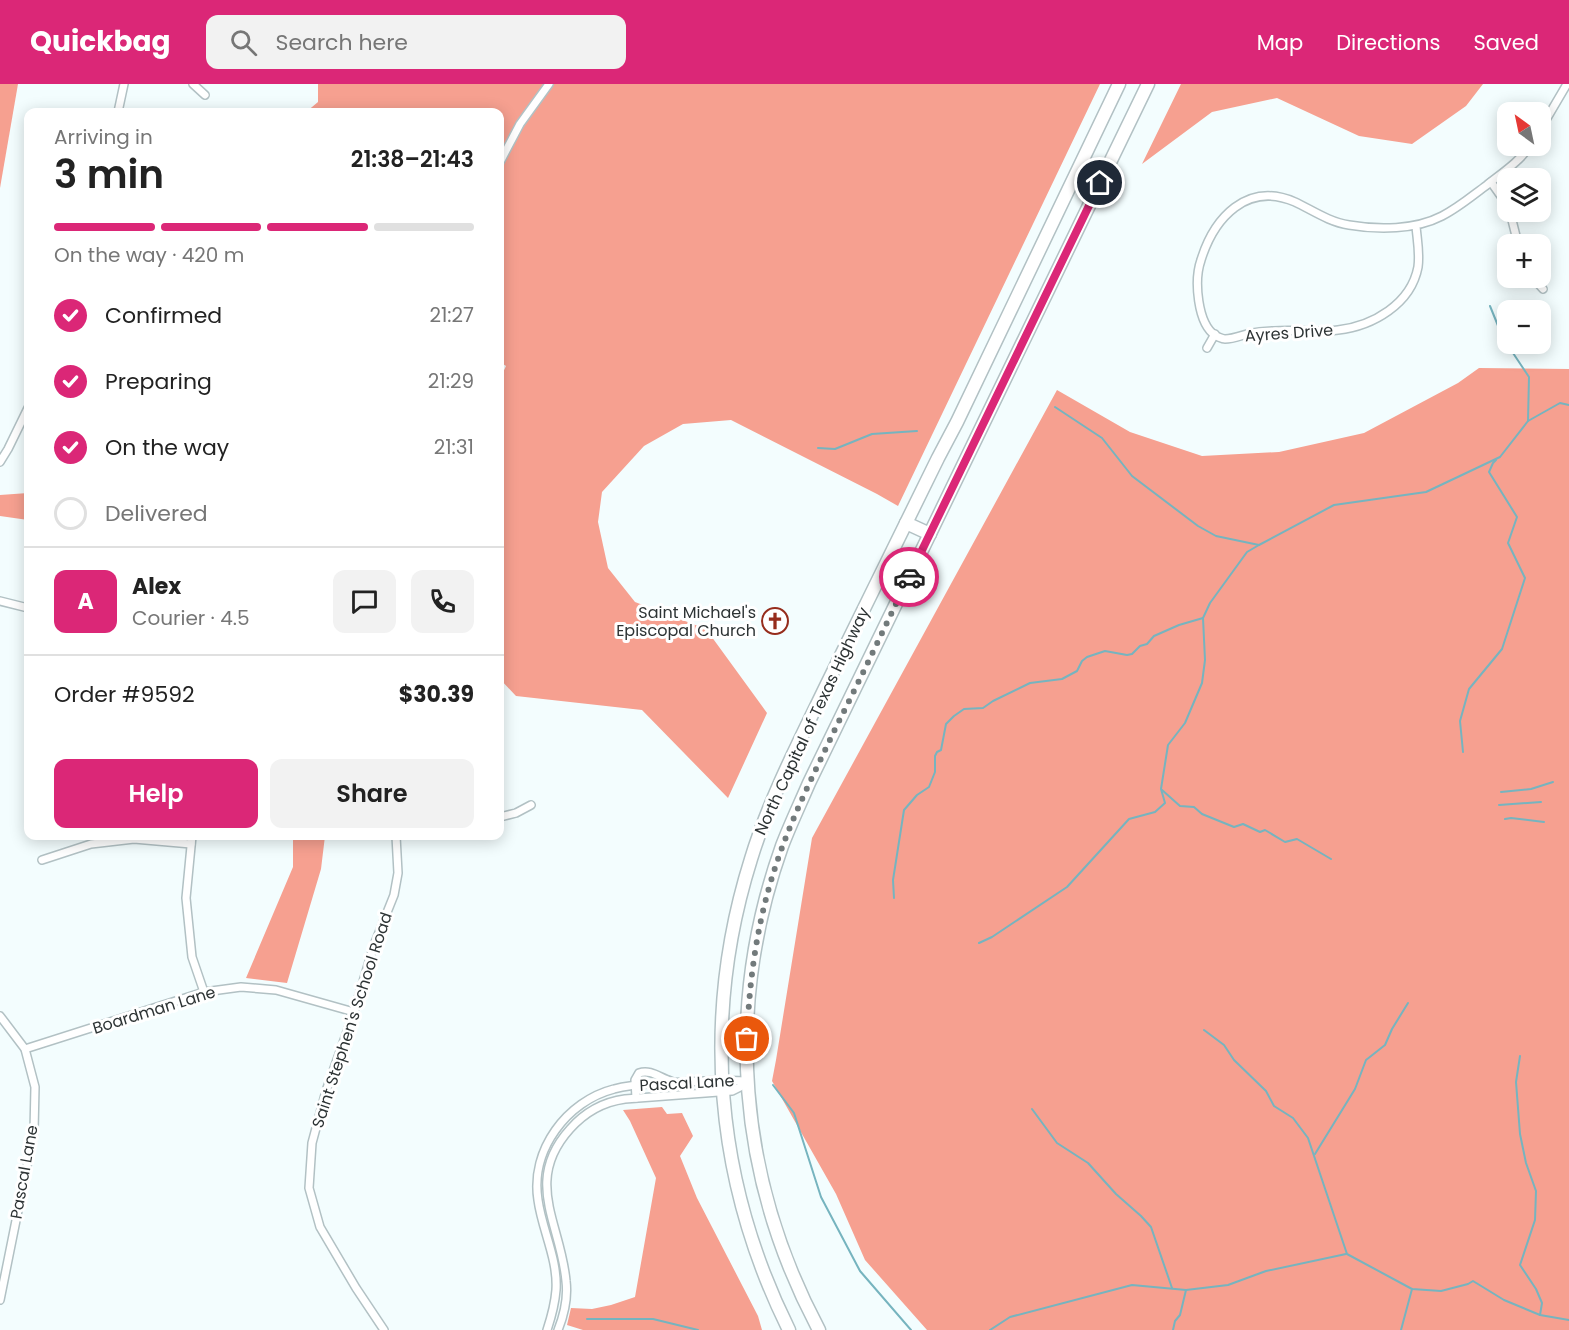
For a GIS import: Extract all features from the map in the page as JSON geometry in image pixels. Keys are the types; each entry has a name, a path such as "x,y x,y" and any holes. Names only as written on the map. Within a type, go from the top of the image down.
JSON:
{"highway":[{"name":"North Capital of Texas Highway","path":"789,1330 760,1265 748,1228 732,1164 722,1086 722,1021 726,964 737,910 751,858 784,774 1119,84"},
{"name":"North Capital of Texas Highway","path":"819,1330 792,1275 766,1199 755,1148 747,1081 748,1019 752,977 758,934 774,870 809,783 1148,84"},
{"path":"906,523 930,534"}],"street":[{"path":"119,108 124,84"},
{"path":"193,84 205,95"},
{"path":"504,154 520,124 549,84"},
{"path":"1551,111 1567,84"},
{"path":"1207,348 1215,334 1206,325 1202,312 1197,285 1198,268 1206,246 1219,222 1241,202 1257,197 1276,196 1294,201 1333,221 1347,225 1416,226 1433,221 1451,211 1522,156"},
{"path":"1491,182 1497,190"},
{"name":"Ayres Drive","path":"1215,334 1225,339 1252,333 1277,331 1340,330 1378,317 1402,300 1413,282 1418,261 1416,226"},
{"path":"0,462 24,416"},
{"path":"0,601 24,607"},
{"path":"504,817 531,805"},
{"path":"42,860 91,844 125,840"},
{"path":"191,840 186,898 192,957 204,992"},
{"name":"Saint Stephen's School Road","path":"384,1330 320,1227 309,1188 312,1143 327,1089 374,945 394,895 398,873 396,840"},
{"name":"Boardman Lane","path":"25,1049 204,992 241,987 276,990 354,1012"},
{"name":"Pascal Lane","path":"0,1016 25,1049 35,1087 34,1131 0,1300"},
{"path":"636,1098 637,1075 644,1071 680,1082"},
{"name":"Pascal Lane","path":"558,1330 567,1283 546,1188 547,1172 561,1140 580,1118 593,1109 616,1100 747,1081"},
{"name":"Pascal Lane","path":"547,1330 556,1289 552,1259 537,1197 538,1176 549,1139 567,1116 588,1100 614,1089 680,1082 722,1086 735,1090 747,1081"},
{"path":"614,1089 616,1100"},
{"path":"542,1157 551,1160"},
{"path":"545,1233 555,1232"}],"shaded area":[{"path":"0,84 18,84 0,188"},
{"path":"318,84 1100,84 898,506 731,420 683,424 644,446 602,492 598,522 608,568 635,602 706,629 767,713 728,798 642,710 516,696 504,683 504,370 506,366 504,365 504,108 311,108 318,102"},
{"path":"1181,84 1483,84 1466,106 1412,144 1359,136 1277,98 1212,112 1142,164"},
{"path":"1479,368 1569,369 1569,1330 927,1330 865,1260 836,1194 772,1081 812,838 1057,390 1130,432 1202,456 1279,452 1364,433 1458,383"},
{"path":"24,493 24,519 0,516 0,495"},
{"path":"293,840 325,840 321,869 287,983 246,978 293,867"},
{"path":"662,1107 667,1114 682,1113 693,1136 680,1156 697,1198 758,1316 762,1330 583,1330 567,1325 571,1308 592,1309 635,1297 656,1178 623,1110"}],"waterway":[{"path":"1490,306 1503,338 1529,377 1528,421 1560,403 1569,405"},
{"path":"1055,407 1102,438 1132,476 1198,526 1216,536 1259,545 1334,505 1426,492 1500,457 1528,421"},
{"path":"818,448 835,449 872,434 917,431"},
{"path":"1463,752 1460,721 1469,689 1502,649 1525,578 1508,543 1517,517 1489,472 1496,460"},
{"path":"979,943 992,937 1067,887 1129,819 1155,812 1165,803 1161,789 1168,745 1185,723 1202,683 1205,660 1203,618 1210,603 1247,552 1259,545"},
{"path":"894,898 893,880 904,810 917,795 929,787 935,772 935,756 941,750 946,724 954,716 964,709 983,708 1030,683 1062,679 1077,671 1087,657 1105,651 1132,654 1154,636 1203,618"},
{"path":"1501,792 1531,789 1553,782"},
{"path":"1162,790 1180,806 1194,807 1202,814 1234,827 1243,824 1260,832 1265,830 1285,842 1297,839 1331,859"},
{"path":"1499,805 1541,802"},
{"path":"1505,819 1544,822"},
{"path":"1315,1154 1355,1089 1366,1060 1385,1045 1408,1003"},
{"path":"1204,1030 1224,1045 1234,1060 1266,1091 1274,1106 1293,1118 1308,1138 1347,1254 1412,1289 1441,1291 1473,1281 1504,1300 1540,1315"},
{"path":"1520,1056 1516,1082 1520,1134 1526,1163 1536,1191 1535,1220 1520,1265 1536,1289 1542,1303 1540,1315 1569,1320"},
{"path":"773,1085 794,1113 821,1197 860,1271 911,1330"},
{"path":"1032,1109 1057,1143 1088,1163 1151,1227 1172,1288"},
{"path":"990,1330 1010,1317 1132,1285 1186,1290 1228,1285 1266,1271 1346,1254"},
{"path":"1401,1330 1412,1289"},
{"path":"1173,1330 1175,1321 1180,1315 1186,1290"},
{"path":"587,1319 653,1319 698,1330"}],"way so far":[{"path":"747,1039 754,955 774,870 809,783 909,577"}],"place":[{"name":"Saint Michael's Episcopal Church","path":"775,621"}],"route":[{"path":"909,577 1100,183"}]}
